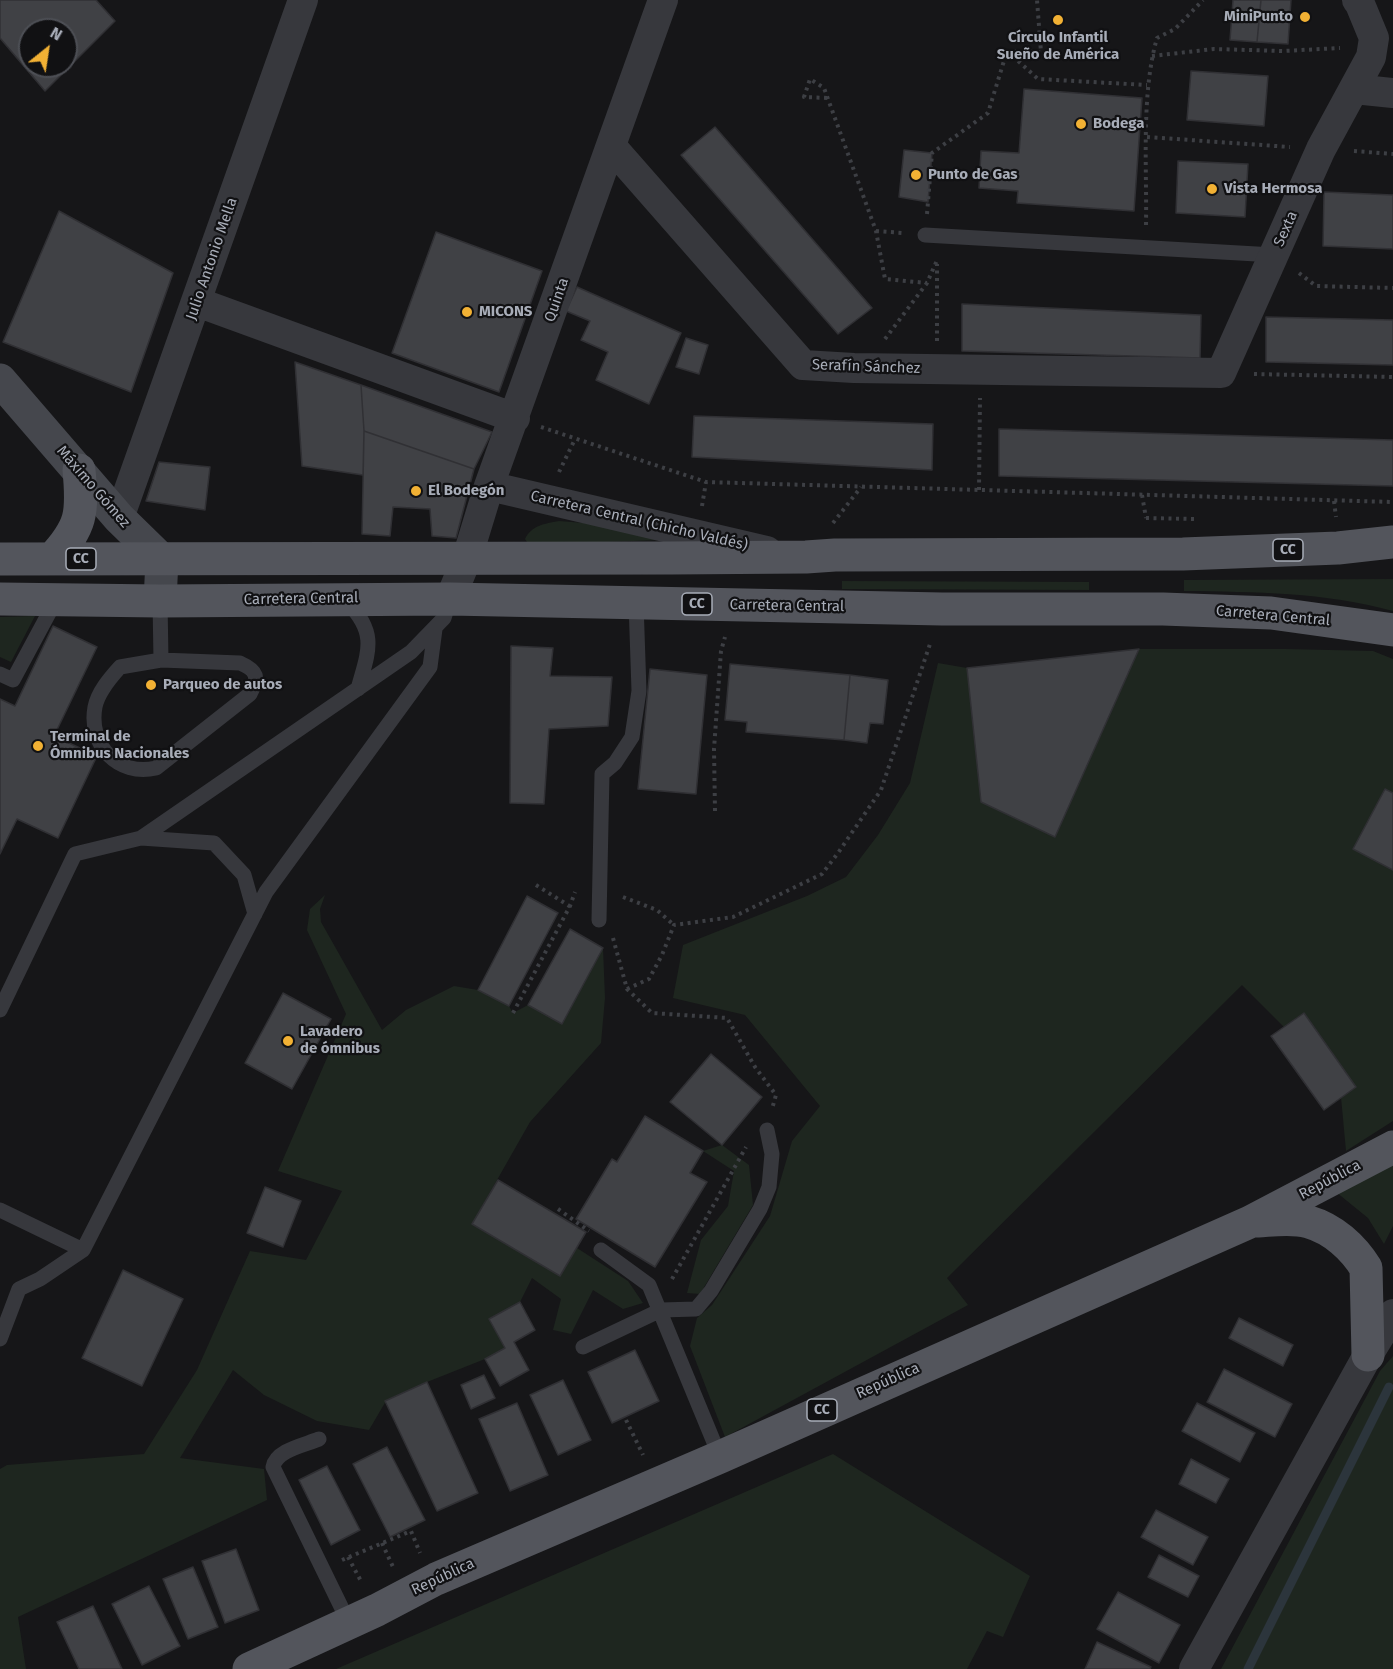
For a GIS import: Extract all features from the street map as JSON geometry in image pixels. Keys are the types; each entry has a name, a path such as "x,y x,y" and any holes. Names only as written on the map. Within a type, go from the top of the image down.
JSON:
{"main road":[{"name":"Máximo Gómez","path":"0,380 119,518 162,560"},
{"path":"52,559 66,543 77,525 82,502 79,470"},
{"name":"CC","path":"0,559 1183,554 1338,548 1393,542"},
{"path":"159,601 162,560"},
{"name":"Carretera Central","path":"0,599 159,601 344,598 942,609 1163,609 1271,613 1393,630"},
{"name":"República","path":"249,1669 349,1623 436,1579 1250,1222 1393,1147"},
{"path":"1250,1222 1288,1219 1309,1222 1345,1241 1366,1268 1368,1355"}],"street":[{"name":"Julio Antonio Mella","path":"119,518 303,0"},
{"name":"Quinta","path":"450,599 467,558 489,486 663,0"},
{"path":"1357,0 1374,38"},
{"name":"Sexta","path":"1221,373 1321,149 1371,57 1374,38"},
{"path":"1354,89 1393,93"},
{"name":"Serafín Sánchez","path":"611,146 803,365 854,368 1221,373"},
{"path":"197,302 515,418"},
{"name":"Carretera Central (Chicho Valdés)","path":"489,486 788,556"},
{"path":"1368,1355 1393,1291"},
{"path":"1194,1669 1393,1314"}],"lane":[{"path":"925,235 1274,255"},
{"path":"344,598 361,616 369,640 358,689"},
{"path":"0,674 13,680 57,599"},
{"path":"141,838 411,652 444,618 450,599"},
{"path":"159,601 161,660"},
{"path":"599,920 602,774 615,763 632,737 639,691 636,602"},
{"path":"0,1339 19,1290 40,1279 83,1250 266,892 430,667 435,629"},
{"path":"161,660 240,663 256,674 256,682 250,694 156,768 143,771 121,765 105,753 94,732 95,706 107,682 120,667 161,660"},
{"path":"0,1010 75,854 141,838 214,843 244,875 255,914"},
{"path":"583,1347 659,1307 696,1309 711,1291 754,1218 769,1187 772,1154 766,1123"},
{"path":"0,1210 83,1250"},
{"path":"601,1250 649,1285 720,1456"},
{"path":"319,1439 280,1455 274,1460 273,1467 349,1623"}],"path":[{"path":"1007,51 1041,52 1037,0"},
{"path":"1146,246 1148,85 1152,56 1157,38 1175,28 1203,0"},
{"path":"1152,56 1214,49 1282,51 1338,48 1374,38"},
{"path":"1007,51 1038,80 1148,85"},
{"path":"876,231 925,235 932,153 988,113 1007,51"},
{"path":"827,98 804,97 810,79 824,88 876,231 885,279 927,283"},
{"path":"1147,138 1393,154"},
{"path":"854,368 887,337 927,283 949,236"},
{"path":"1274,255 1316,286 1393,288"},
{"path":"936,369 937,261"},
{"path":"979,490 980,369"},
{"path":"1221,373 1393,377"},
{"path":"515,418 706,482 1393,502"},
{"path":"715,811 714,749 721,651 735,605"},
{"path":"674,926 733,917 822,874 881,790 942,609"},
{"path":"600,880 608,891 657,910 674,926"},
{"path":"536,885 570,906 610,925 627,989 652,1013 727,1018 755,1067 776,1095"},
{"path":"513,1013 570,906 576,890"},
{"path":"627,989 649,979 674,926"},
{"path":"766,1123 776,1095"},
{"path":"766,1123 776,1095"},
{"path":"659,1307 747,1147"},
{"path":"626,1420 657,1483"},
{"path":"322,1568 411,1531 429,1575 436,1579"}],"shaded area":[{"path":"559,521 596,524 660,540 529,545 525,539 535,528"},
{"path":"1393,579 1393,611 1315,597 1184,591 1184,580"},
{"path":"842,581 1089,582 1089,590 842,589"},
{"path":"35,616 11,662 0,657 0,617"},
{"path":"1139,649 1373,651 1393,659 1393,793 1385,789 1354,849 1393,870 1393,1121 1346,1151 1341,1097 1356,1087 1304,1013 1284,1027 1242,985 947,1278 968,1305 725,1437 690,1346 697,1318 712,1305 770,1216 792,1141 820,1106 745,1015 673,998 683,945 807,896 846,877 878,835 910,783 938,663 967,668 981,802 1055,837"},
{"path":"325,895 320,909 321,922 382,1030 406,1010 454,986 478,990 509,1006 513,1013 528,1005 562,1024 603,948 605,998 601,1043 530,1122 472,1224 560,1276 577,1248 628,1281 643,1303 623,1309 593,1290 571,1334 553,1330 561,1299 532,1278 520,1302 489,1319 505,1348 485,1359 386,1401 369,1430 317,1421 264,1395 233,1370 180,1458 264,1469 267,1500 18,1617 26,1669 0,1669 0,1469 7,1465 144,1454 197,1370 250,1251 306,1260 342,1191 278,1171 346,1014 307,930 310,909"},
{"path":"722,1145 749,1165 753,1205 700,1294 687,1293 701,1240 728,1206 734,1171 703,1151"},
{"path":"1393,1163 1393,1226 1384,1244 1368,1218 1336,1192"},
{"path":"1393,1356 1393,1669 1221,1669 1380,1371"},
{"path":"833,1454 1030,1576 1003,1637 987,1631 967,1669 336,1669"}],"building":[{"path":"0,0 96,0 115,21 78,58 78,18 18,18 18,59 0,38"},
{"path":"1233,0 1261,0 1257,42 1230,40"},
{"path":"1261,0 1291,0 1288,44 1257,42"},
{"path":"1191,71 1268,76 1264,126 1187,120"},
{"path":"34,78 58,78 45,91"},
{"name":"Bodega","path":"1024,89 1142,98 1134,211 1017,203 1018,191 979,188 981,151 1019,153"},
{"path":"715,127 872,308 838,334 681,155"},
{"name":"Punto de Gas","path":"904,150 932,153 928,202 899,197"},
{"name":"Vista Hermosa","path":"1178,161 1248,164 1245,217 1176,213"},
{"path":"1324,192 1393,195 1393,249 1323,246"},
{"path":"59,211 173,273 131,392 3,342"},
{"path":"436,232 542,271 499,392 392,353"},
{"path":"577,287 681,333 649,404 596,380 608,352 581,340 590,321 566,311"},
{"path":"962,304 1201,315 1200,358 962,351"},
{"path":"1266,317 1393,320 1393,365 1266,362"},
{"path":"686,338 708,345 699,374 676,367"},
{"path":"295,362 361,385 364,431 363,475 302,466"},
{"path":"361,385 492,432 474,469 364,431"},
{"path":"694,416 933,424 932,470 692,457"},
{"path":"999,429 1393,440 1393,486 999,476"},
{"name":"El Bodegón","path":"364,431 474,469 456,538 432,536 430,509 393,507 390,536 362,534"},
{"path":"159,462 210,467 205,510 146,501"},
{"name":"Terminal de Ómnibus Nacionales","path":"53,626 97,647 54,736 97,756 58,838 17,819 0,854 0,699 15,706"},
{"path":"511,646 553,648 550,676 612,677 608,726 549,729 544,804 510,803"},
{"path":"1139,649 1055,837 981,802 967,668"},
{"path":"730,664 850,675 844,740 746,732 747,722 725,720"},
{"path":"650,669 707,675 696,794 638,789"},
{"path":"850,675 888,680 883,724 870,723 867,743 844,740"},
{"path":"1385,789 1393,793 1393,870 1353,849"},
{"path":"527,896 558,913 509,1006 478,990"},
{"path":"570,929 603,948 562,1024 528,1005"},
{"name":"Lavadero de ómnibus","path":"283,993 331,1019 292,1089 245,1063"},
{"path":"1304,1013 1356,1087 1324,1110 1271,1036"},
{"path":"711,1054 762,1097 722,1145 670,1102"},
{"path":"645,1116 703,1151 690,1173 707,1182 655,1267 576,1219 612,1159 617,1162"},
{"path":"498,1180 586,1232 560,1276 472,1224"},
{"path":"265,1187 301,1201 283,1247 247,1233"},
{"path":"123,1270 183,1299 142,1386 82,1358"},
{"path":"520,1302 535,1330 514,1342 529,1370 500,1386 485,1359 505,1348 489,1319"},
{"path":"1239,1318 1293,1345 1283,1366 1229,1338"},
{"path":"635,1350 659,1401 612,1423 588,1372"},
{"path":"1224,1369 1292,1404 1275,1437 1207,1402"},
{"path":"484,1375 495,1398 471,1409 461,1385"},
{"path":"563,1380 591,1440 558,1455 530,1395"},
{"path":"427,1382 478,1493 437,1511 385,1401"},
{"path":"517,1403 548,1475 510,1491 479,1419"},
{"path":"1197,1403 1255,1433 1240,1462 1182,1431"},
{"path":"387,1447 425,1520 390,1537 353,1464"},
{"path":"1191,1459 1229,1479 1216,1503 1179,1484"},
{"path":"327,1466 360,1530 331,1545 299,1480"},
{"path":"1156,1510 1208,1537 1193,1565 1141,1537"},
{"path":"236,1549 259,1610 225,1623 202,1561"},
{"path":"1159,1555 1199,1576 1188,1597 1148,1577"},
{"path":"193,1567 218,1627 188,1639 163,1579"},
{"path":"149,1586 180,1646 142,1665 112,1604"},
{"path":"1118,1592 1180,1625 1159,1663 1097,1629"},
{"path":"93,1606 122,1669 79,1669 57,1622"},
{"path":"1097,1642 1151,1667 1150,1669 1085,1669"}],"waterway":[{"path":"1248,1669 1389,1387"}],"place":[{"name":"MiniPunto","path":"1305,17"},
{"name":"Círculo Infantil Sueño de América","path":"1058,20"},
{"name":"Bodega","path":"1081,124"},
{"name":"Punto de Gas","path":"916,175"},
{"name":"Vista Hermosa","path":"1212,189"},
{"name":"MICONS","path":"467,312"},
{"name":"El Bodegón","path":"416,491"},
{"name":"Parqueo de autos","path":"151,685"},
{"name":"Terminal de Ómnibus Nacionales","path":"38,746"},
{"name":"Lavadero de ómnibus","path":"288,1041"}]}
